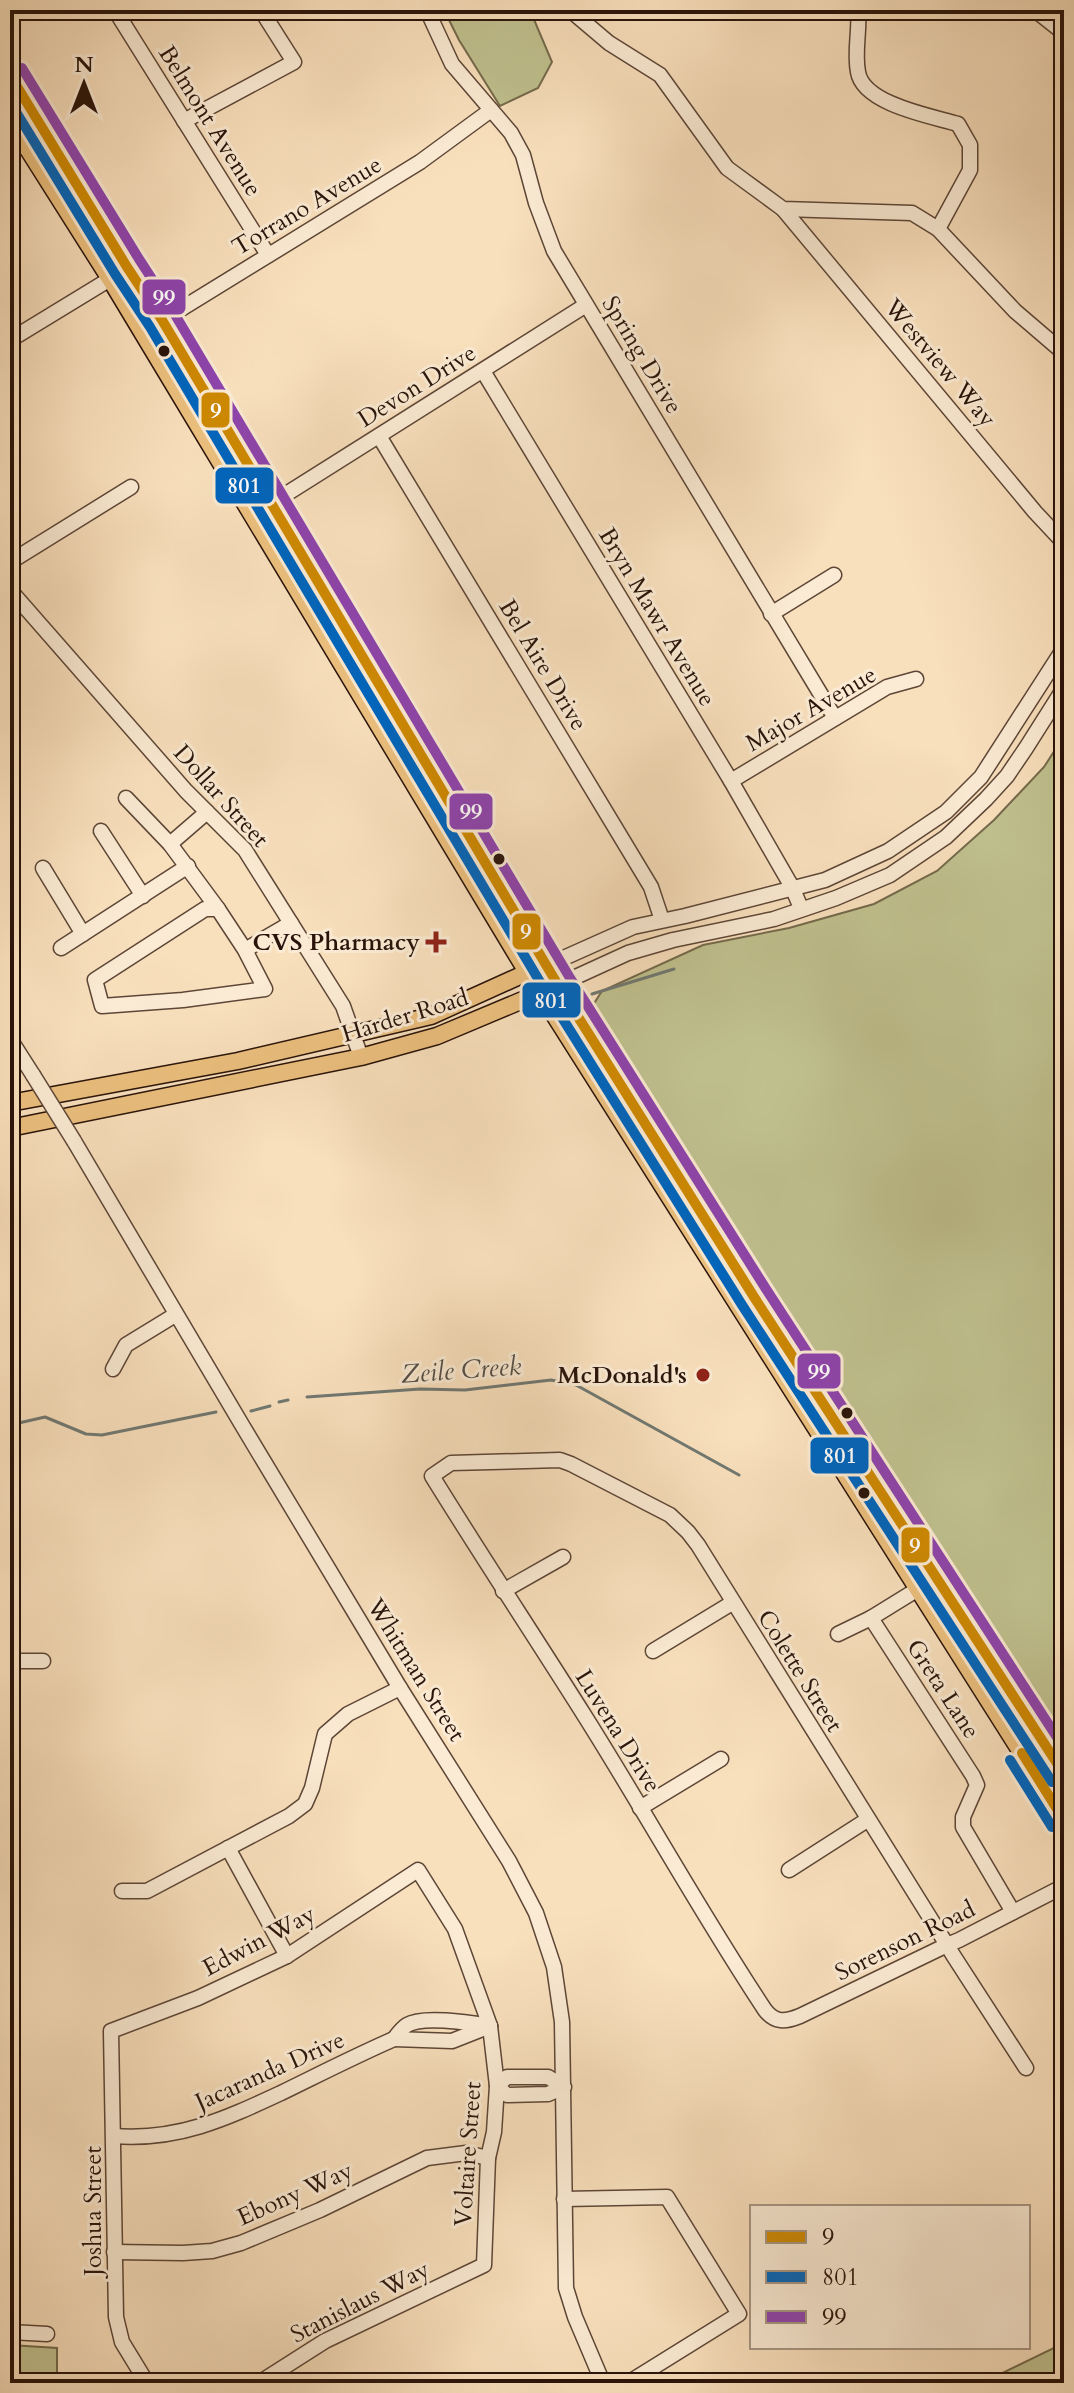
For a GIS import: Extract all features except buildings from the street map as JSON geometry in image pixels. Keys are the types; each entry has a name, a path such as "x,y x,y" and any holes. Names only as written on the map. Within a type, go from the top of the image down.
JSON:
{"main road":[{"path":"10,75 162,320 558,985 754,1297 1064,1774"},
{"path":"10,121 110,279 527,972 1064,1820"},
{"name":"Harder Road","path":"10,1103 238,1061 431,1016 548,965"},
{"name":"Harder Road","path":"10,1128 361,1057 437,1036 558,985"},
{"path":"734,1298 741,1297 746,1301 769,1337 791,1352"}],"street":[{"name":"Belmont Avenue","path":"115,10 268,255"},
{"path":"184,121 294,62 261,10"},
{"name":"Spring Drive","path":"427,10 452,64 511,133 523,155 554,251 835,718"},
{"name":"Westview Way","path":"570,10 609,43 660,75 727,168 783,209 1064,543"},
{"path":"858,10 856,58 858,76 866,90 895,105 958,124 970,145 970,170 938,229"},
{"path":"1035,10 1064,33"},
{"name":"Torrano Avenue","path":"142,333 420,162 491,110"},
{"path":"783,209 912,213 938,229 1015,311 1064,353"},
{"path":"10,340 110,279"},
{"name":"Devon Drive","path":"272,503 586,305"},
{"name":"Bryn Mawr Avenue","path":"483,371 792,887"},
{"name":"Bel Aire Drive","path":"379,436 651,887 662,920"},
{"path":"10,562 131,487"},
{"path":"771,614 834,575"},
{"name":"Dollar Street","path":"10,590 176,779 245,850 343,1006 361,1057"},
{"name":"Harder Road","path":"548,965 624,931 825,880 888,851 946,812 981,777 1064,648"},
{"name":"Major Avenue","path":"731,781 887,687 916,679"},
{"name":"Harder Road","path":"558,985 628,953 673,940 774,919 890,875 946,837 986,799 1007,776 1064,688"},
{"path":"126,798 188,866 218,909 245,950 265,989 183,1000 102,1006 95,980 205,909 218,909"},
{"path":"170,844 207,812"},
{"path":"101,831 143,896"},
{"path":"61,948 188,866"},
{"path":"43,868 83,934"},
{"path":"792,887 801,908"},
{"path":"245,950 291,923"},
{"name":"Whitman Street","path":"10,1039 400,1688 509,1861 536,1913 559,1993 564,2087 566,2288 603,2383"},
{"path":"113,1369 126,1345 175,1315"},
{"name":"Colette Street","path":"432,1476 451,1463 548,1459 571,1464 670,1515 681,1525 698,1545 867,1820 1026,2068"},
{"name":"Luvena Drive","path":"432,1476 587,1721 721,1944 765,2010"},
{"path":"503,1591 563,1557"},
{"path":"838,1634 918,1589"},
{"path":"653,1651 732,1603"},
{"name":"Greta Lane","path":"871,1618 973,1776 977,1785 963,1817 963,1827 1013,1912"},
{"path":"10,1661 43,1661"},
{"path":"122,1891 147,1891 289,1816 305,1804 325,1734 348,1714 400,1688"},
{"path":"640,1808 721,1759"},
{"path":"789,1870 867,1820"},
{"path":"228,1848 287,1956"},
{"name":"Edwin Way","path":"111,2031 198,1998 287,1956 418,1870"},
{"name":"Voltaire Street","path":"418,1870 455,1929 490,2026 497,2086 494,2132 488,2158 484,2265"},
{"name":"Sorenson Road","path":"765,2010 779,2021 789,2020 1064,1886"},
{"name":"Jacaranda Drive","path":"114,2136 141,2138 202,2127 394,2039 405,2025 418,2021 463,2021 490,2026"},
{"name":"Joshua Street","path":"111,2031 118,2330 147,2383"},
{"path":"497,2086 507,2077 548,2077 564,2087"},
{"name":"Ebony Way","path":"114,2252 183,2253 226,2247 320,2210 427,2158 466,2153 488,2158"},
{"path":"564,2199 667,2197 739,2314 628,2383"},
{"name":"Stanislaus Way","path":"259,2383 325,2341 484,2265"},
{"path":"10,2332 47,2334"}],"green space":[{"path":"444,10 530,10 552,62 538,88 500,106"},
{"path":"1064,736 1064,1748 593,1005 602,991 703,945 789,928 874,904 937,871 994,820 1044,767"},
{"path":"1064,2343 1064,2383 982,2383"},
{"path":"10,2345 57,2348 57,2383 10,2383"}],"waterway":[{"path":"592,994 674,969"},
{"name":"Zeile Creek","path":"307,1397 420,1389 465,1390 551,1380 576,1385 739,1475"},
{"name":"Zeile Creek","path":"279,1402 288,1400"},
{"name":"Zeile Creek","path":"251,1411 270,1406"},
{"name":"Zeile Creek","path":"10,1425 45,1417 86,1434 102,1435 216,1412"}],"transit line":[{"name":"99","path":"22,68 174,313 570,978 766,1289 1064,1748"},
{"name":"9","path":"10,75 162,320 558,985 754,1297 1064,1774"},
{"name":"801","path":"10,102 150,327 546,992 742,1305 1052,1782"},
{"name":"9","path":"1022,1753 1064,1820"},
{"name":"801","path":"1010,1760 1052,1827"}],"place":[{"name":"CVS Pharmacy","path":"436,942"},
{"name":"McDonald's","path":"703,1375"}]}
